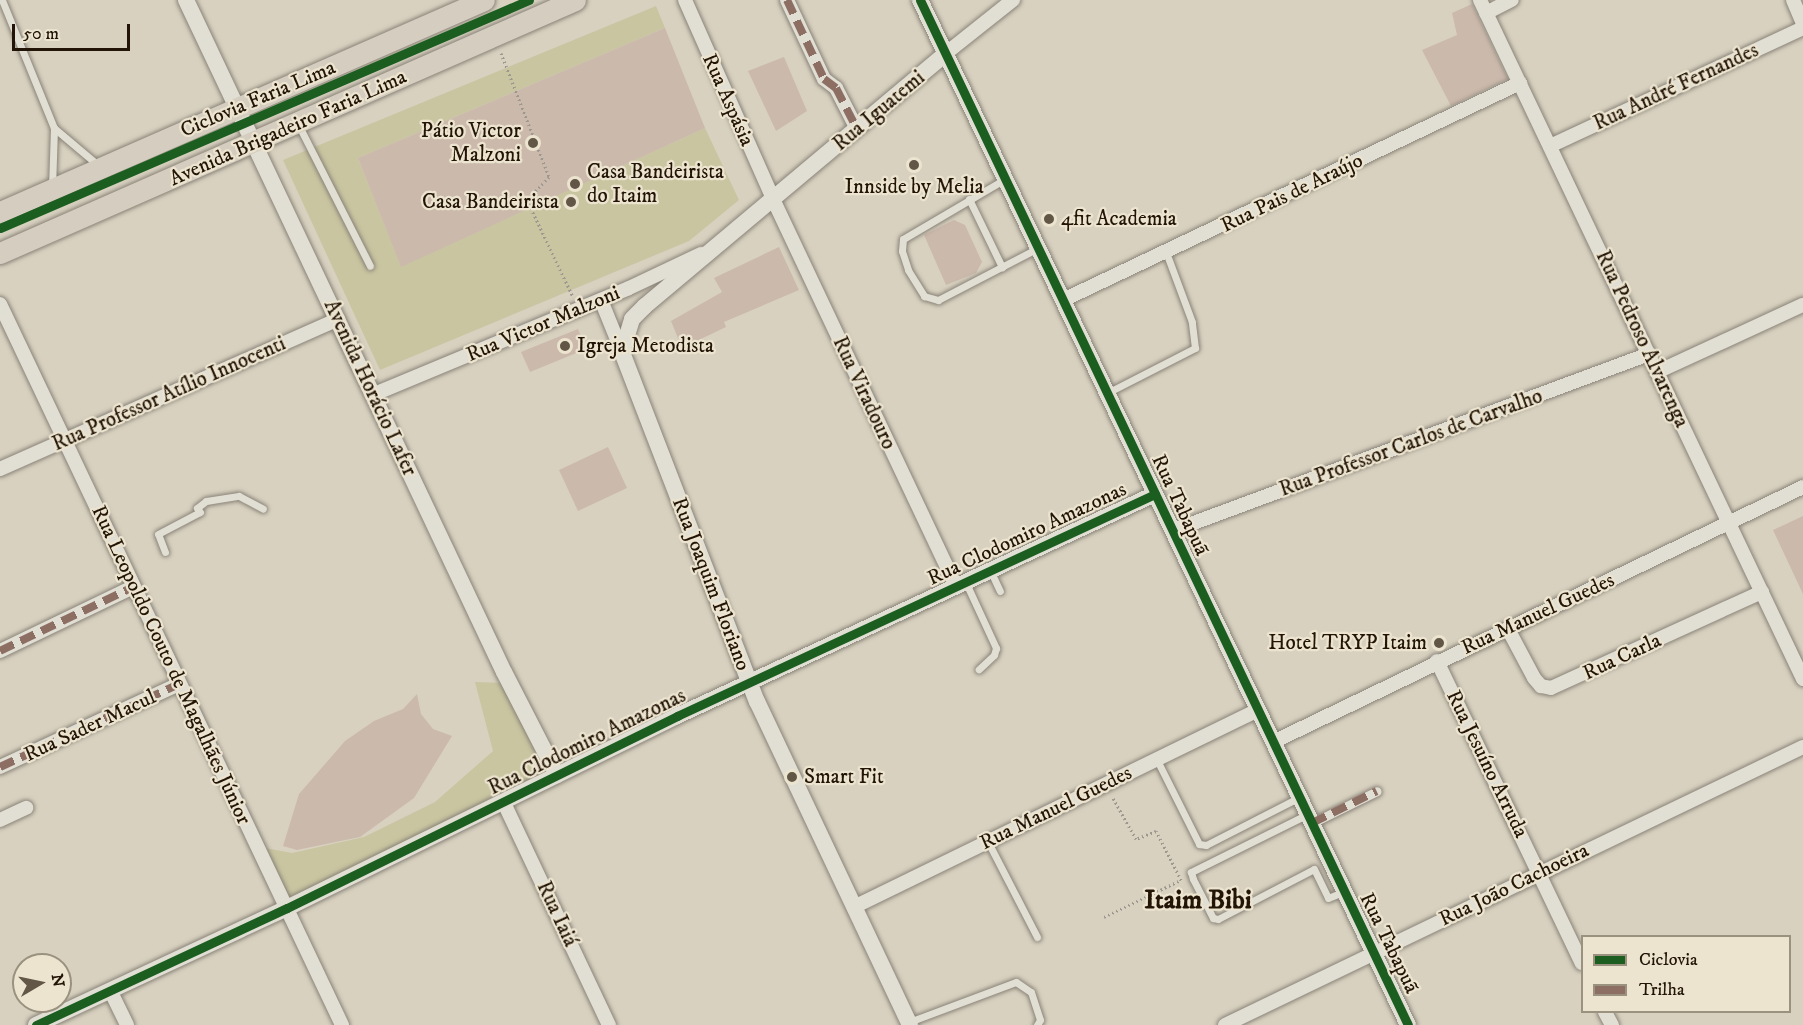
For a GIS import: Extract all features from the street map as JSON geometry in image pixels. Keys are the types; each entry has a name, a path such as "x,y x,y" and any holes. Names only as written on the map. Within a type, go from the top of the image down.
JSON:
{"highway":[{"name":"Avenida Brigadeiro Faria Lima","path":"0,212 484,0"},
{"name":"Avenida Brigadeiro Faria Lima","path":"0,253 298,124 575,0"}],"street":[{"name":"Avenida Horácio Lafer","path":"186,0 372,395 557,775"},
{"name":"Rua Aspásia","path":"685,0 773,199"},
{"path":"786,0 824,79 836,88 857,129"},
{"name":"Rua Tabapuã","path":"920,0 1408,1025"},
{"name":"Rua Iguatemi","path":"773,199 945,54 1013,0"},
{"path":"1483,6 1512,0"},
{"path":"1793,0 1803,23"},
{"name":"Rua Pedroso Alvarenga","path":"1483,6 1803,679"},
{"name":"Rua André Fernandes","path":"1550,146 1803,28"},
{"name":"Rua Pais de Araújo","path":"1063,300 1520,83"},
{"name":"Rua Victor Malzoni","path":"622,352 632,319 711,249 773,199"},
{"name":"Rua Viradouro","path":"773,199 961,585"},
{"name":"Rua Victor Malzoni","path":"372,395 601,300 711,249"},
{"name":"Rua Joaquim Floriano","path":"601,300 749,684 909,1024"},
{"name":"Rua Leopoldo Couto de Magalhães Júnior","path":"0,304 342,1025"},
{"path":"1657,372 1803,305"},
{"name":"Rua Professor Atílio Innocenti","path":"0,469 338,319"},
{"name":"Rua Professor Carlos de Carvalho","path":"1172,531 1649,354"},
{"name":"Rua Manuel Guedes","path":"1273,742 1803,487"},
{"name":"Rua Clodomiro Amazonas","path":"36,1025 286,908 557,775 1155,494"},
{"path":"0,651 134,587"},
{"name":"Rua Carla","path":"1508,628 1534,678 1541,686 1551,688 1762,592"},
{"name":"Rua Jesuíno Arruda","path":"1437,662 1581,961"},
{"name":"Rua Sader Macul","path":"0,767 179,684"},
{"name":"Rua Manuel Guedes","path":"855,907 1258,710"},
{"name":"Rua João Cachoeira","path":"1225,1025 1803,747"},
{"path":"1310,818 1377,791"},
{"name":"Rua Iaiá","path":"504,803 609,1025"},
{"path":"0,820 26,808"},
{"path":"110,990 127,1025"}],"lane":[{"path":"2,0 54,128 52,190"},
{"path":"298,124 370,266"},
{"path":"54,128 102,168"},
{"path":"1005,179 903,239 902,251 908,270 931,301 1038,248"},
{"path":"969,199 1002,267"},
{"path":"1107,393 1195,348 1192,322 1166,252"},
{"path":"165,552 158,534 200,512 197,508 206,501 239,496 262,508"},
{"path":"991,572 1000,591"},
{"path":"961,585 996,648 979,669"},
{"path":"1157,760 1199,844 1206,845 1300,798"},
{"path":"1310,818 1191,872 1193,879 1214,918 1218,919 1314,869 1328,898 1344,891"},
{"path":"988,842 1037,937"},
{"path":"909,1024 1016,982 1031,992 1040,1020 1037,1025"}],"path":[{"path":"494,36 549,177 526,200 579,309"},
{"path":"1104,917 1180,880 1156,831 1136,839 1106,784"}],"shaded area":[{"path":"656,6 665,28 358,158 401,266 705,128 739,200 689,241 380,370 283,160"},
{"path":"475,682 506,683 546,772 290,898 265,848 292,853 364,837 435,802 493,751"}],"building":[{"path":"1472,4 1508,79 1451,106 1422,50 1457,35 1452,13"},
{"name":"Pátio Victor Malzoni","path":"665,28 705,128 401,267 358,158"},
{"path":"784,57 807,111 776,131 748,71"},
{"path":"954,220 965,225 982,262 976,273 946,285 924,235"},
{"path":"779,247 799,290 724,322 726,327 682,348 671,321 722,292 714,278"},
{"path":"578,329 586,349 530,372 521,352"},
{"path":"608,447 627,488 578,511 559,470"},
{"path":"1803,516 1803,594 1773,530"},
{"path":"417,694 421,714 433,729 452,736 414,798 360,837 297,850 283,846 299,794 345,741 374,721 403,709"}],"marked path":[{"path":"787,0 824,79 836,88 857,129"},
{"path":"0,651 133,587"},
{"path":"0,767 179,684"},
{"path":"1312,823 1377,791"}],"cycle path":[{"name":"Ciclovia Faria Lima","path":"0,228 529,0"},
{"path":"920,0 1408,1025"},
{"path":"36,1025 287,908 677,716 1155,494"}],"place":[{"name":"Pátio Victor Malzoni","path":"533,143"},
{"name":"Innside by Melia","path":"914,165"},
{"name":"Casa Bandeirista do Itaim","path":"575,184"},
{"name":"Casa Bandeirista","path":"571,202"},
{"name":"4fit Academia","path":"1049,219"},
{"name":"Igreja Metodista","path":"565,346"},
{"name":"Hotel TRYP Itaim","path":"1439,643"},
{"name":"Smart Fit","path":"792,777"}],"district":[{"name":"Itaim Bibi","path":"1198,901"}]}
